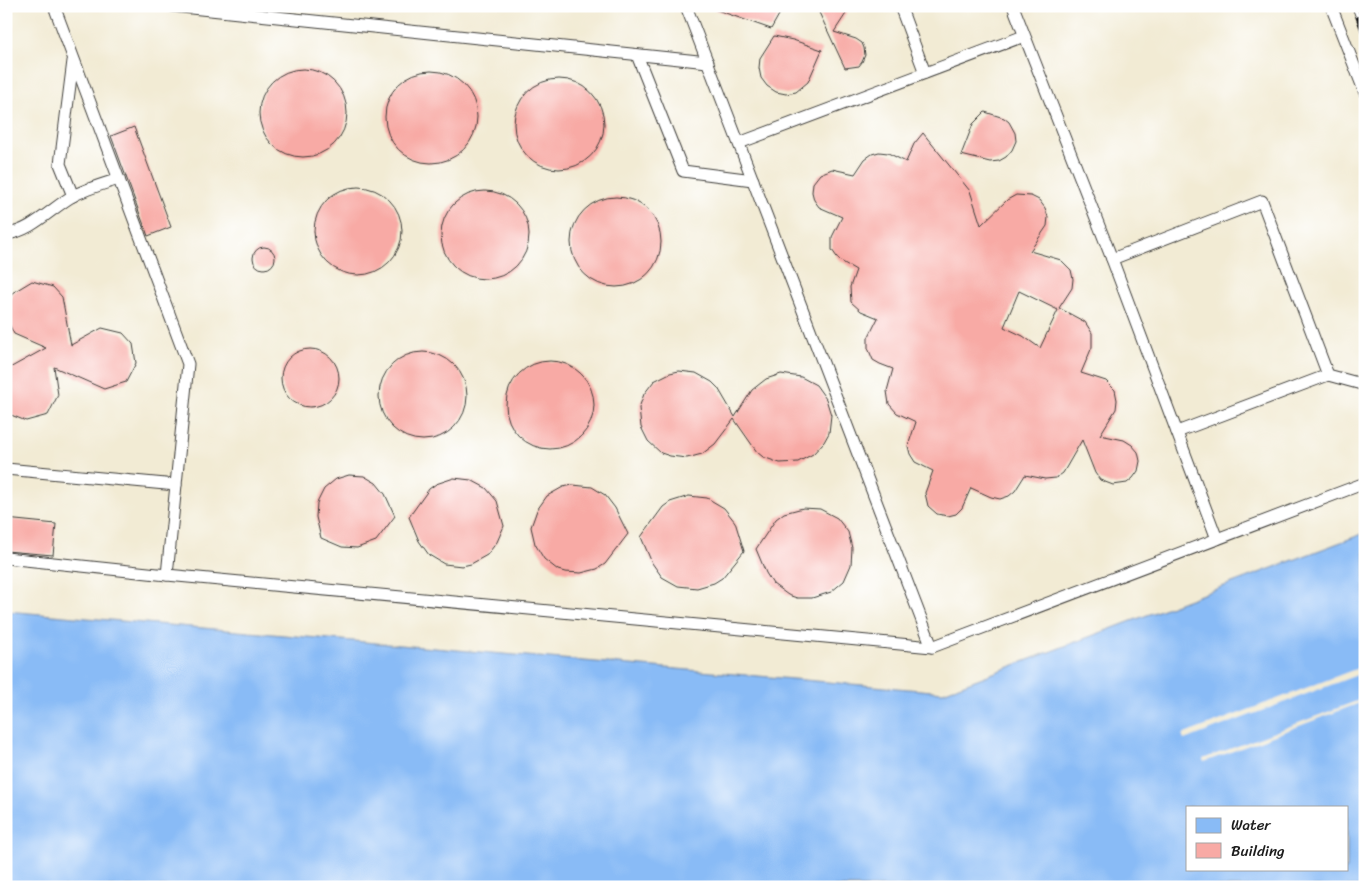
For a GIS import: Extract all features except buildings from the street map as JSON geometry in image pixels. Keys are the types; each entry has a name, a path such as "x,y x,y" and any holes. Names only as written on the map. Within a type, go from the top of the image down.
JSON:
{"lane":[{"path":"54,6 188,364 167,575"},
{"path":"172,6 708,62"},
{"path":"686,6 932,647"},
{"path":"900,6 925,73"},
{"path":"1013,6 1112,259 1216,539"},
{"path":"1331,6 1365,94"},
{"path":"739,143 1024,36"},
{"path":"637,55 683,171 753,180"},
{"path":"72,196 60,164 74,58"},
{"path":"6,234 16,233 25,228 72,196 119,179"},
{"path":"1112,259 1262,202 1328,375"},
{"path":"1176,432 1328,375 1365,385"},
{"path":"6,469 176,485"},
{"path":"6,558 167,575 932,647 1365,483"}],"water":[{"path":"1365,533 1365,887 6,887 6,611 943,692"}],"pier":[{"path":"1365,663 1365,672 1184,740 1182,735 1361,667 1361,664"},
{"path":"1365,698 1365,701 1204,762 1203,759"}],"railway":[{"path":"1354,6 1365,35"}]}
